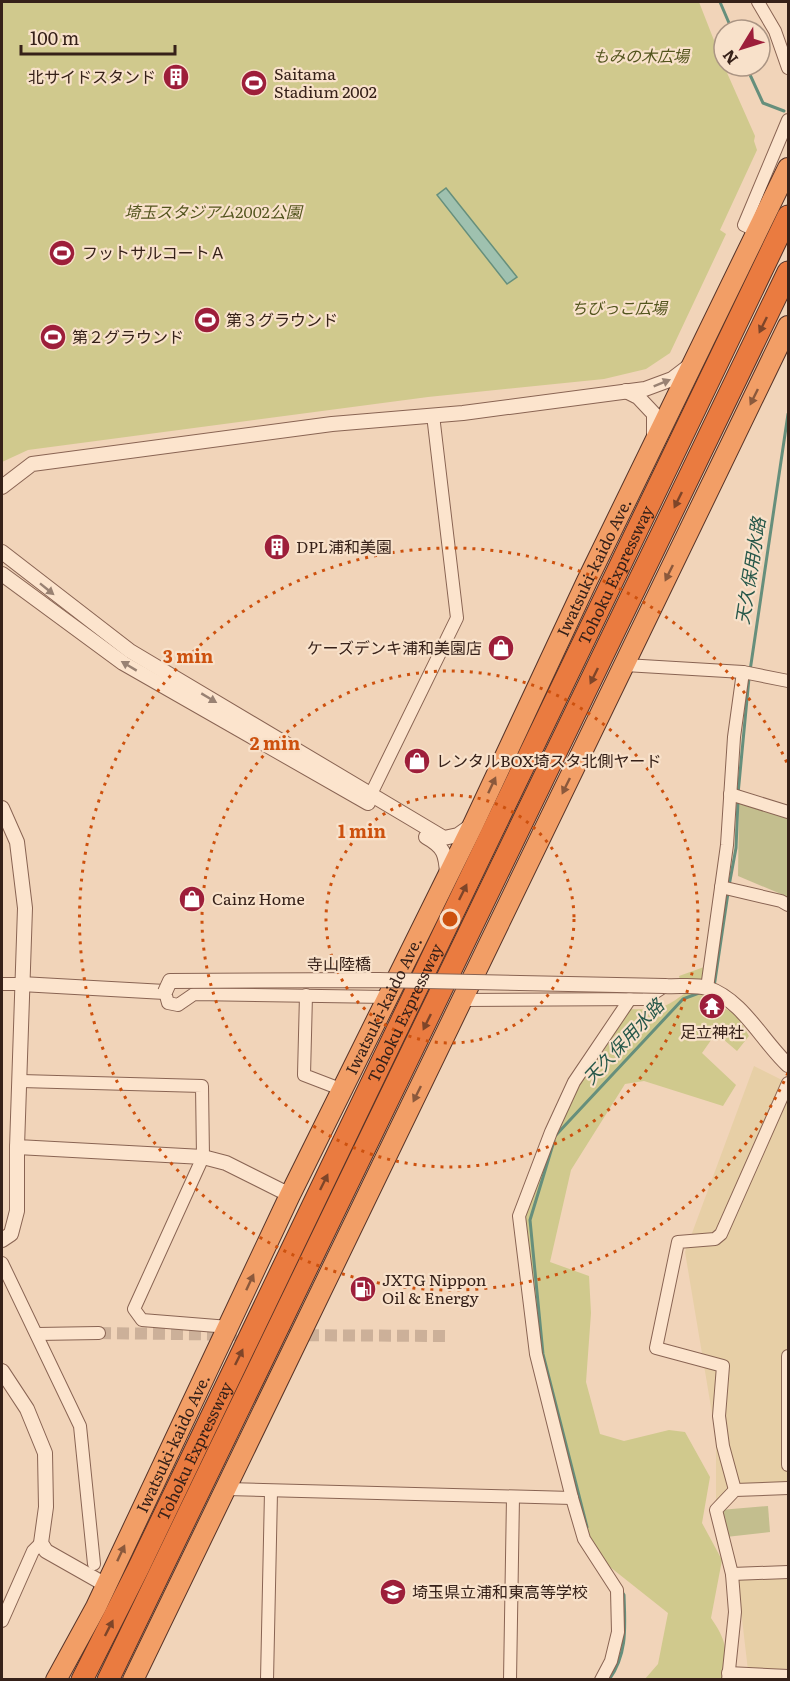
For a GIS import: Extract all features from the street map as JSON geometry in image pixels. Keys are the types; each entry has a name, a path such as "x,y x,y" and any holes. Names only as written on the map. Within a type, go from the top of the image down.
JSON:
{"highway":[{"name":"Iwatsuki-kaido Ave.","path":"56,1680 106,1586 290,1195 473,825 693,363 753,223 789,168"},
{"name":"Tohoku Expressway","path":"82,1680 138,1569 789,216"},
{"name":"Tohoku Expressway","path":"108,1680 789,272"},
{"path":"133,1680 789,326"}],"street":[{"path":"759,2 775,31 787,62"},
{"path":"753,223 789,120"},
{"path":"2,487 32,464 332,424 434,415 626,391 661,384 693,363"},
{"path":"626,391 638,396 654,414 656,423 650,452"},
{"path":"371,794 457,618 434,415"},
{"path":"2,552 130,651 444,838 458,835 473,825"},
{"path":"2,574 123,663 440,844 447,860 447,879"},
{"path":"625,665 742,672 789,681"},
{"path":"706,988 721,887 742,672"},
{"path":"730,794 789,812"},
{"path":"2,808 17,842 25,908 17,1147 18,1211 11,1234 2,1240"},
{"path":"721,887 789,905"},
{"name":"寺山陸橋","path":"165,992 170,981 379,980 665,987"},
{"path":"2,984 165,992 168,1003 178,1005 194,994 388,997"},
{"path":"463,1000 645,999 665,987 706,988 730,1000 770,1049 789,1065"},
{"path":"306,995 304,1074 343,1090"},
{"path":"601,1680 611,1661 618,1632 617,1590 584,1539 572,1498 536,1354 519,1216 551,1132 574,1082 630,999"},
{"path":"21,1081 202,1086 203,1157 134,1309 142,1320 229,1327"},
{"path":"735,1490 723,1446 719,1416 723,1366 656,1348 678,1242 715,1239 721,1234 789,1083"},
{"path":"17,1147 203,1157 226,1163 290,1195"},
{"path":"2,1263 80,1426 94,1564"},
{"path":"37,1334 99,1333"},
{"path":"789,1356 789,1465"},
{"path":"2,1371 27,1409 45,1453 46,1507 41,1543 33,1551 2,1622"},
{"path":"789,1488 735,1490 716,1510 732,1574 735,1612 728,1676 789,1676"},
{"path":"227,1489 271,1492 572,1498"},
{"path":"267,1680 271,1492"},
{"path":"510,1680 513,1497"},
{"path":"41,1543 46,1551 106,1586"},
{"path":"732,1574 789,1572"}],"shaded area":[{"path":"446,188 517,277 507,284 437,195"},
{"path":"739,803 788,818 788,897 738,876"},
{"path":"754,1066 788,1083 788,1484 741,1488 716,1502 716,1437 685,1252"},
{"path":"768,1506 770,1532 726,1537 720,1510"},
{"path":"737,1576 788,1579 788,1679 749,1679"}],"green space":[{"name":"埼玉スタジアム2002公園","path":"2,2 699,2 712,35 712,78 729,78 755,136 757,150 720,230 726,234 670,353 646,369 604,379 428,397 28,450 2,462"},
{"path":"704,967 705,999 736,1014 749,1036 737,1051 716,1033 702,1053 736,1085 723,1106 644,1081 625,1084 571,1170 550,1262 589,1276 591,1313 586,1382 600,1434 624,1441 669,1430 685,1432 710,1477 702,1523 722,1560 711,1618 721,1634 725,1647 723,1679 645,1679 658,1664 668,1613 610,1567 583,1550 569,1505 541,1385 524,1214 560,1101 601,1055 630,1009 653,1009 670,1003 684,994 679,976"}],"waterway":[{"name":"天久保用水路","path":"720,2 727,18"},
{"name":"天久保用水路","path":"752,78 763,103 784,111"},
{"name":"天久保用水路","path":"750,671 788,414"},
{"name":"天久保用水路","path":"738,794 749,678"},
{"name":"天久保用水路","path":"729,886 736,848 738,800"},
{"name":"天久保用水路","path":"714,987 728,893"},
{"name":"天久保用水路","path":"556,1135 683,999 699,993"},
{"name":"天久保用水路","path":"554,1141 530,1220 543,1354 587,1527"},
{"name":"天久保用水路","path":"609,1680 620,1660 624,1639 624,1595 621,1590"}],"tunnel":[{"path":"99,1333 254,1335"},
{"path":"271,1335 445,1336"}],"place":[{"name":"北サイドスタンド","path":"176,77"},
{"name":"Saitama Stadium 2002","path":"254,83"},
{"name":"フットサルコートＡ","path":"62,253"},
{"name":"第３グラウンド","path":"207,320"},
{"name":"第２グラウンド","path":"53,337"},
{"name":"DPL浦和美園","path":"277,547"},
{"name":"ケーズデンキ浦和美園店","path":"501,648"},
{"name":"レンタルBOX埼スタ北側ヤード","path":"417,761"},
{"name":"Cainz Home","path":"192,899"},
{"name":"足立神社","path":"712,1006"},
{"name":"JXTG Nippon Oil & Energy","path":"363,1289"},
{"name":"埼玉県立浦和東高等学校","path":"393,1592"}],"park label":[{"name":"もみの木広場","path":"641,56"},
{"name":"ちびっこ広場","path":"619,308"}]}
